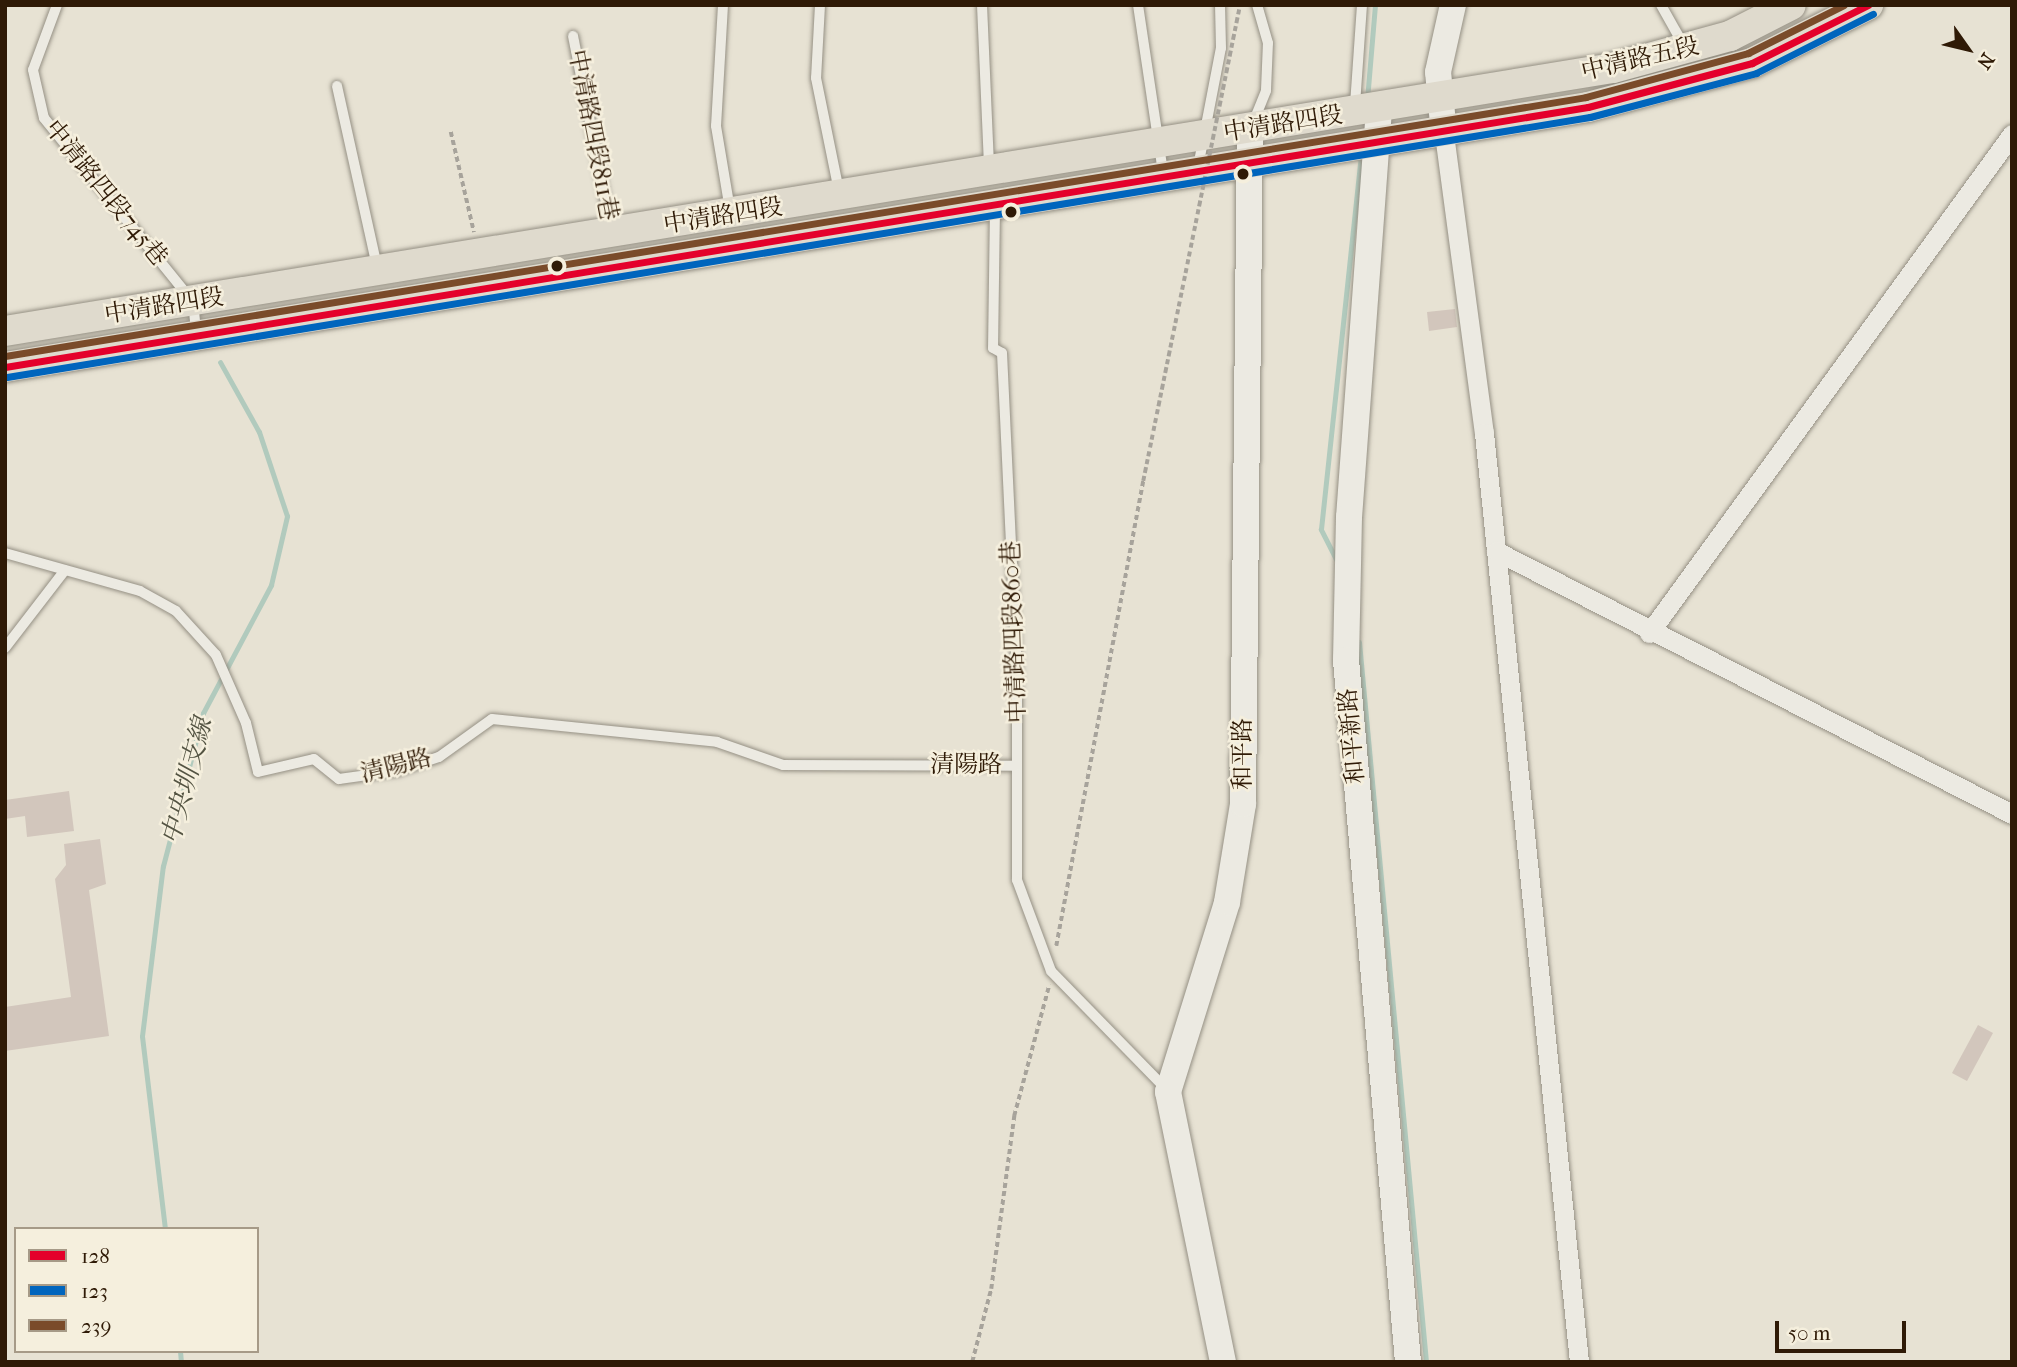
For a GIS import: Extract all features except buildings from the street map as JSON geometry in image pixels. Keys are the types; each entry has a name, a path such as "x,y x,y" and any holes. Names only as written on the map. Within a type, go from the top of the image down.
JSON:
{"main road":[{"name":"中清路五段","path":"1441,99 1687,50 1790,5"},
{"name":"中清路五段","path":"1444,134 1588,107 1752,64 1868,5"},
{"name":"中清路四段","path":"5,331 1441,99"},
{"name":"中清路四段","path":"5,367 1444,134"},
{"path":"887,189 893,223"}],"street":[{"path":"1453,5 1438,72 1496,551 1578,1362"},
{"name":"和平新路","path":"1367,111 1349,517 1346,660 1408,1362"},
{"name":"和平路","path":"1223,1362 1168,1092 1227,902 1243,804 1246,167 1250,130"},
{"path":"1649,633 2012,134"},
{"path":"1496,551 1649,633 2012,814"}],"lane":[{"name":"中清路四段745巷","path":"57,5 33,70 44,118 193,302"},
{"path":"723,5 716,125 731,214"},
{"path":"820,5 816,78 840,197"},
{"path":"982,5 989,172"},
{"path":"1138,5 1164,180"},
{"path":"1197,174 1220,48 1220,5"},
{"path":"1250,130 1266,90 1268,44 1257,5"},
{"path":"1362,5 1367,111"},
{"path":"1661,5 1687,50"},
{"name":"中清路四段811巷","path":"573,36 612,234"},
{"path":"337,86 378,272"},
{"name":"中清路四段860巷","path":"995,207 993,348 1002,353 1017,765 1017,880 1051,971 1168,1092"},
{"path":"193,302 197,336"},
{"name":"清陽路","path":"5,553 141,591 176,611 216,655 246,723 258,772 314,759 339,779 397,771 439,757 492,719 717,742 783,765 1017,765"},
{"path":"5,648 65,570"}],"path":[{"path":"972,1362 991,1289 1014,1116 1051,971 1143,481 1240,5"},
{"path":"451,132 480,255"}],"waterway":[{"path":"1367,100 1375,5"},
{"path":"1338,563 1321,529 1361,155"},
{"name":"中央圳支線","path":"165,1227 142,1036 163,866 203,713 271,585 287,516 259,432 220,362"},
{"path":"1359,642 1426,1362"},
{"name":"中央圳支線","path":"180,1353 181,1362"}],"transit line":[{"name":"239","path":"5,356 1586,97 1748,53 1844,5"},
{"name":"128","path":"5,367 1588,107 1752,63 1868,5"},
{"name":"123","path":"7,377 1590,117 1756,73 1873,14"}]}
